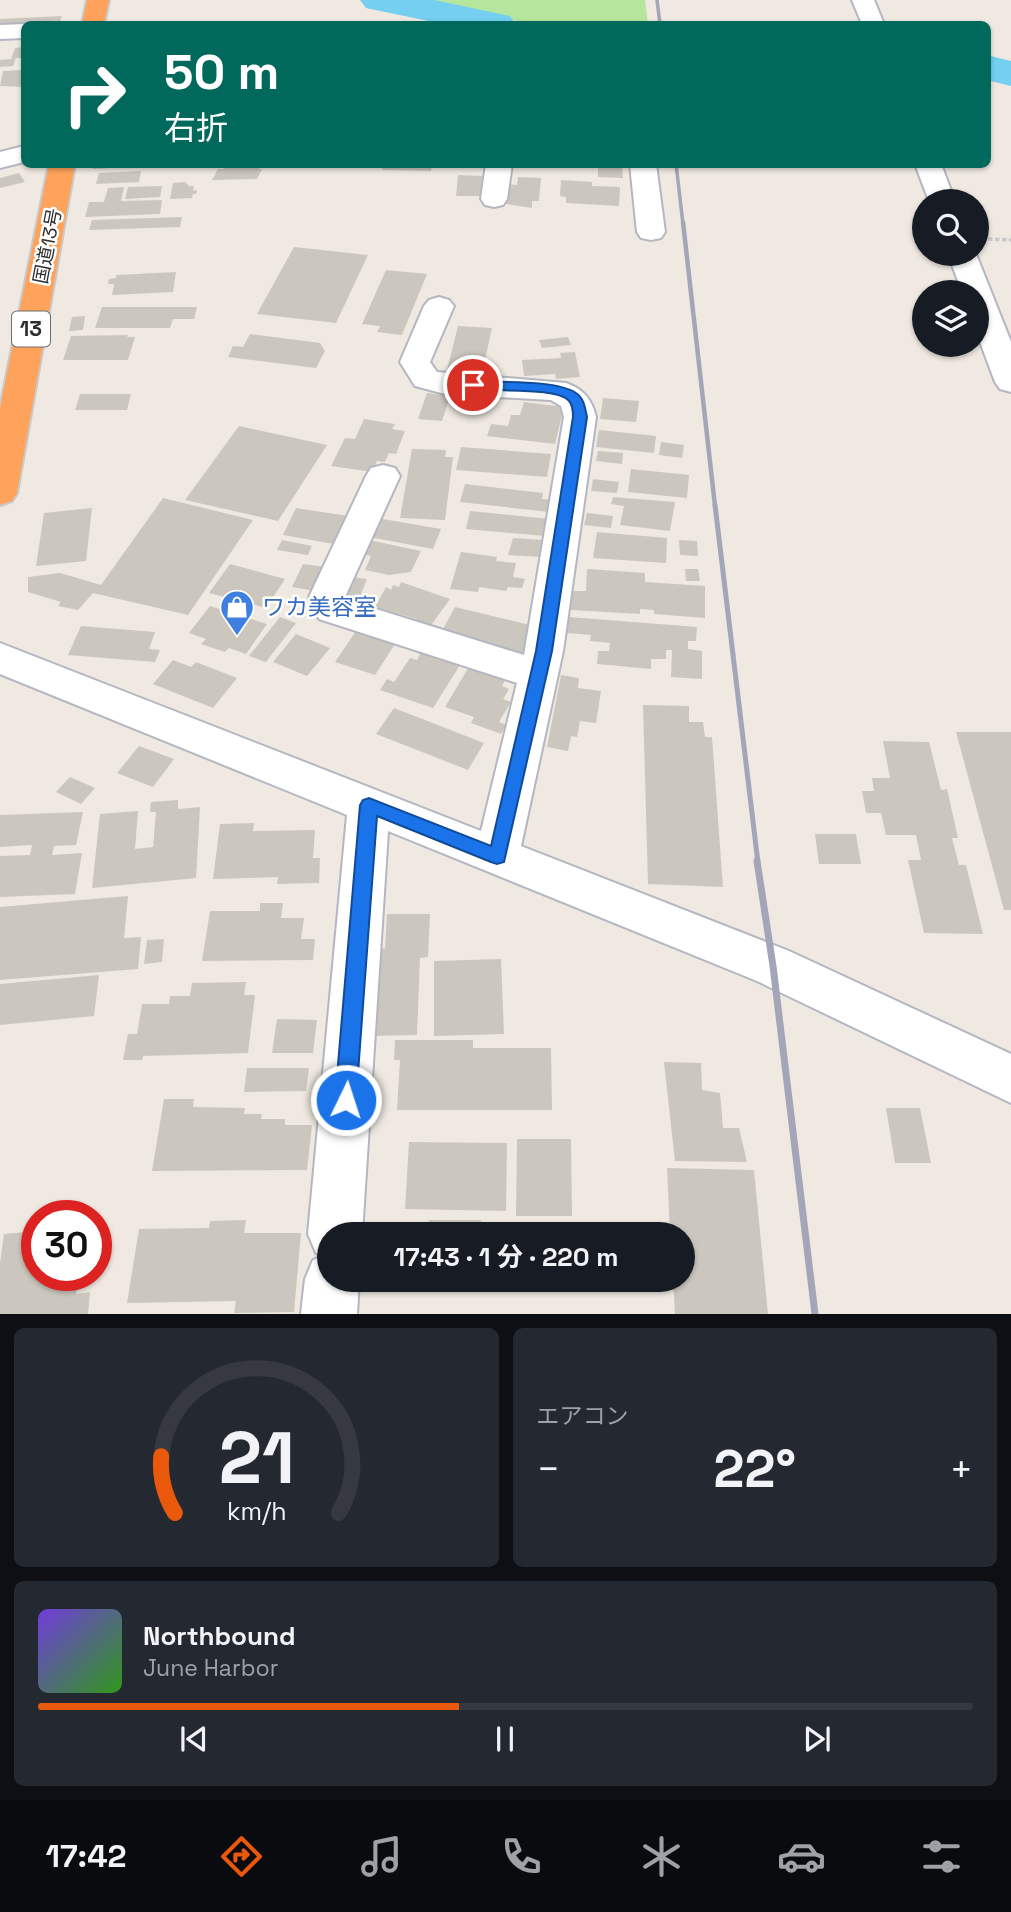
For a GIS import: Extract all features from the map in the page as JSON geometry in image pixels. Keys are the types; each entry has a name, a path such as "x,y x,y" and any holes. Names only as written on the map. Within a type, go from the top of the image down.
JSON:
{"highway":[{"path":"94,21 98,0"},
{"name":"国道13号","path":"0,493 7,419 61,168"}],"street":[{"path":"0,32 21,31"},
{"path":"0,160 21,155"},
{"path":"494,199 498,168"},
{"path":"643,168 650,232"},
{"path":"930,168 937,189"},
{"path":"967,266 1011,382"},
{"path":"439,306 415,362 426,379 445,384 555,390 573,396 578,403 580,417 539,675 497,856"},
{"path":"383,476 327,597 332,609 539,675"},
{"path":"0,659 773,967 1011,1079"},
{"path":"336,1222 369,805"},
{"path":"329,1314 331,1292"}],"path":[{"path":"989,239 1011,240"}],"green space":[{"path":"415,0 645,0 648,21 518,21"}],"building":[{"path":"62,16 60,21 21,21 21,25 0,29 0,19"},
{"path":"21,47 21,58 16,58 13,66 0,67 0,60 11,59 15,48"},
{"path":"21,70 21,87 0,86 3,71"},
{"path":"382,168 431,168 431,171"},
{"path":"598,168 622,168 623,178 598,177"},
{"path":"218,169 262,169 257,179 212,180"},
{"path":"141,171 139,182 96,184 99,173"},
{"path":"19,173 25,182 0,188 0,178"},
{"path":"458,175 486,176 484,196 456,196"},
{"path":"518,177 541,178 539,201 532,201 532,208 501,203 503,184 517,185"},
{"path":"561,180 592,182 592,186 620,187 619,206 566,203 566,197 560,196"},
{"path":"185,182 194,186 193,191 197,190 196,194 193,194 192,198 170,199 173,183"},
{"path":"162,186 160,197 125,199 128,187"},
{"path":"124,187 121,201 162,200 160,214 85,217 89,202 104,202 108,188"},
{"path":"182,217 180,227 89,230 92,220"},
{"path":"294,247 368,255 336,323 257,314"},
{"path":"386,270 427,274 402,335 377,332 380,326 362,324"},
{"path":"176,272 173,292 112,295 114,284 108,284 109,279 116,278 116,275"},
{"path":"102,307 197,307 194,319 173,319 170,328 95,328"},
{"path":"85,316 83,330 69,331 72,317"},
{"path":"458,326 492,328 485,360 481,359 479,372 447,370"},
{"path":"250,334 320,343 325,351 316,368 228,357 233,346 243,347"},
{"path":"128,335 127,337 135,337 128,360 63,360 71,336"},
{"path":"568,337 571,345 542,348 539,340"},
{"path":"575,352 580,377 556,379 555,374 524,376 522,360 561,358 560,353"},
{"path":"427,393 450,396 442,421 418,419"},
{"path":"80,394 131,394 127,410 75,410"},
{"path":"603,398 639,401 636,422 600,419"},
{"path":"524,402 564,407 555,444 487,436 491,424 508,426 511,415 520,415"},
{"path":"364,419 395,424 392,429 405,431 396,454 389,453 385,462 377,461 372,472 331,466 345,438 355,439"},
{"path":"239,426 327,445 278,521 185,500"},
{"path":"599,430 656,436 654,453 596,447"},
{"path":"661,442 684,445 682,458 659,455"},
{"path":"461,447 551,454 547,477 456,470"},
{"path":"412,449 446,450 445,457 453,457 445,520 400,518"},
{"path":"598,451 623,453 622,464 596,461"},
{"path":"631,469 689,475 687,498 628,492"},
{"path":"593,479 619,482 617,493 591,491"},
{"path":"465,484 543,493 542,499 551,500 549,512 460,502"},
{"path":"613,497 675,502 670,531 620,525 624,506 611,504"},
{"path":"163,498 253,520 188,615 93,593 78,610 58,606 61,602 28,592 28,577 60,573 101,585"},
{"path":"92,508 86,561 36,566 44,513"},
{"path":"296,508 348,516 334,544 283,535"},
{"path":"470,511 549,519 545,536 466,529"},
{"path":"587,513 613,516 611,528 584,525"},
{"path":"377,518 441,529 433,549 369,537"},
{"path":"597,532 667,538 666,563 593,558"},
{"path":"513,538 543,540 540,557 508,555"},
{"path":"282,540 312,546 308,555 277,550"},
{"path":"369,540 421,551 411,572 389,575 365,570 371,556 362,554"},
{"path":"679,540 697,541 698,556 680,555"},
{"path":"461,552 497,557 496,561 516,563 513,577 525,579 522,588 508,587 506,591 479,587 478,592 450,589"},
{"path":"230,564 285,579 266,608 209,593"},
{"path":"303,564 325,567 314,591 292,587"},
{"path":"587,569 645,573 645,582 705,586 705,618 654,614 654,610 640,609 640,614 571,610 572,591 586,591"},
{"path":"685,569 698,569 700,581 686,581"},
{"path":"352,577 367,579 361,594 372,597 367,608 343,602"},
{"path":"401,582 450,599 429,628 414,623 417,619 375,607 386,587 391,590 393,585 399,587"},
{"path":"210,606 267,624 246,654 229,648 225,652 201,644 206,639 189,633"},
{"path":"455,607 530,625 521,657 442,631"},
{"path":"280,617 296,623 266,662 249,656"},
{"path":"569,617 697,627 696,641 688,641 688,649 702,651 702,679 671,677 672,650 666,650 666,659 651,659 651,669 597,664 598,651 609,651 610,643 590,641 591,635 567,633"},
{"path":"81,626 155,632 149,649 160,650 155,662 68,655"},
{"path":"356,631 395,644 375,675 335,662"},
{"path":"296,634 330,648 307,676 273,662"},
{"path":"421,652 460,665 433,708 380,690 387,679 394,682 410,658 417,660"},
{"path":"173,660 191,667 196,662 237,678 213,708 153,684"},
{"path":"470,665 507,677 502,686 509,689 503,699 511,702 499,722 506,725 501,734 471,723 474,717 445,707"},
{"path":"561,675 579,678 578,688 601,691 596,723 580,721 577,737 571,736 568,751 547,747"},
{"path":"643,705 689,706 689,722 703,722 705,737 712,737 723,887 648,884"},
{"path":"394,708 484,743 468,770 376,734"},
{"path":"956,732 1011,732 1011,910 1004,910"},
{"path":"883,741 929,742 941,790 947,789 958,838 952,838 959,865 966,865 983,934 924,933 908,860 921,860 916,835 886,835 881,813 866,813 862,791 874,791 872,778 890,778"},
{"path":"139,746 174,759 153,787 117,773"},
{"path":"70,777 95,788 81,804 56,792"},
{"path":"178,800 178,809 200,807 196,878 92,888 100,814 138,811 135,849 153,847 156,812 150,812 151,802"},
{"path":"83,812 76,845 54,846 52,855 82,853 75,894 0,897 0,856 30,855 32,845 0,847 0,815"},
{"path":"254,823 253,831 315,830 313,858 320,858 319,883 277,884 278,877 213,879 220,824"},
{"path":"815,834 856,834 861,864 819,864"},
{"path":"128,896 124,938 141,937 138,969 0,980 0,907"},
{"path":"260,903 283,903 281,918 304,918 301,939 315,939 313,960 202,961 210,911 260,911"},
{"path":"387,914 430,914 428,957 420,958 417,1035 372,1036 378,947 385,949"},
{"path":"164,939 162,962 144,964 147,940"},
{"path":"501,959 504,1034 434,1036 434,961"},
{"path":"99,975 94,1016 0,1025 0,984"},
{"path":"246,982 244,995 255,995 248,1053 143,1056 142,1060 123,1060 128,1034 137,1034 142,1004 169,1004 170,996 190,996 192,983"},
{"path":"277,1019 317,1020 313,1053 272,1053"},
{"path":"395,1040 473,1040 473,1048 551,1048 552,1110 397,1110 400,1060 394,1060"},
{"path":"664,1062 701,1063 702,1090 720,1093 723,1128 739,1128 747,1162 675,1161"},
{"path":"247,1068 309,1068 306,1091 244,1092"},
{"path":"164,1099 194,1099 193,1107 245,1108 244,1114 262,1114 261,1119 285,1119 285,1125 312,1125 307,1170 152,1171"},
{"path":"886,1108 920,1108 931,1163 895,1163"},
{"path":"517,1139 571,1139 572,1216 516,1216"},
{"path":"409,1142 507,1143 506,1211 405,1209"},
{"path":"667,1168 754,1170 768,1314 675,1314 674,1292 695,1292 695,1222 669,1222"},
{"path":"246,1220 244,1233 301,1233 294,1312 234,1313 236,1301 127,1303 139,1229 209,1228 210,1221"},
{"path":"429,1220 481,1220 481,1222"},
{"path":"21,1232 21,1291 76,1291 76,1294 90,1292 88,1314 0,1314 0,1263 4,1234"}],"waterway":[{"path":"379,0 481,21"},
{"path":"991,68 1011,74"}],"railway":[{"path":"657,0 660,21"},
{"path":"676,168 683,224"},
{"path":"683,222 715,506"},
{"path":"715,505 758,863"},
{"path":"757,861 773,966 815,1314"}],"place":[{"name":"ワカ美容室","path":"237,637"}],"route":[{"path":"346,1100 369,805 497,856 544,651 580,417 578,403 573,396 555,390 473,385"}]}
